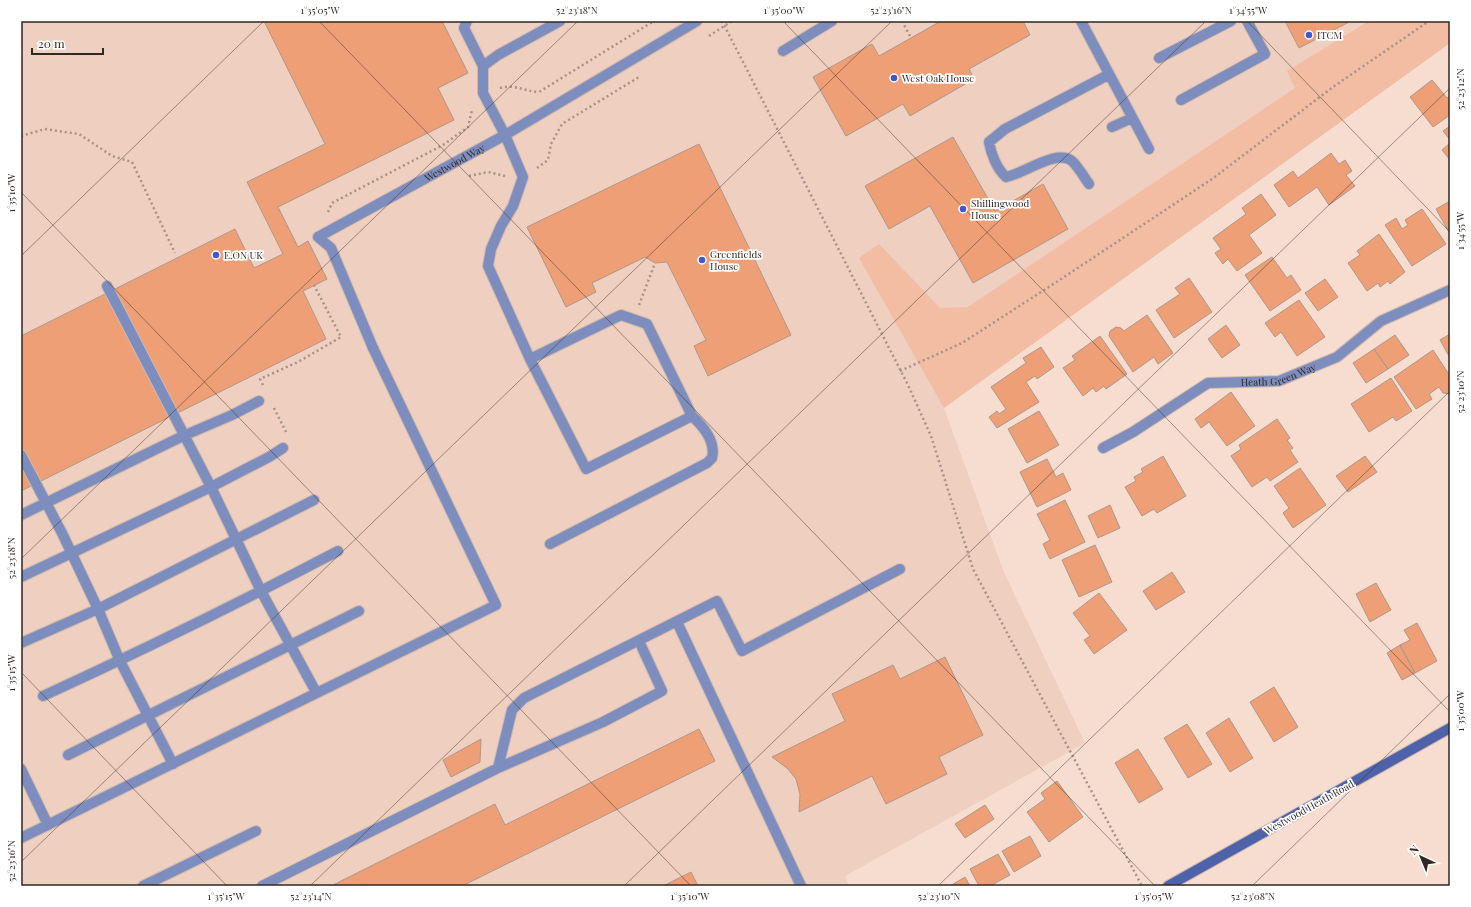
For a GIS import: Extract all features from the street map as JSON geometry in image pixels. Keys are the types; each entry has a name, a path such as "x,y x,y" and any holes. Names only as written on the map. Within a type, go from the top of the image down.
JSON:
{"street":[{"path":"467,21 464,28 483,66 483,93 505,135 523,177 513,206 501,226 491,249 488,266 530,359 586,469 692,416"},
{"path":"483,66 498,55 560,21"},
{"name":"Westwood Way","path":"316,692 496,605 373,348 331,248 318,237 505,135 697,21"},
{"path":"782,51 832,21"},
{"path":"1081,21 1149,149"},
{"path":"1159,58 1231,21"},
{"path":"1181,100 1265,54 1247,21"},
{"path":"1089,184 1073,162 1068,158 1059,156 1006,177 998,166 990,150 989,142 1005,129 1108,74"},
{"path":"1112,127 1132,118"},
{"path":"21,838 174,764 316,692 261,591 238,540 183,436 107,286"},
{"name":"Heath Green Way","path":"1103,448 1133,432 1208,383 1279,381 1337,357 1381,321 1450,290"},
{"path":"530,359 621,315 634,318 647,324 692,416 706,430 713,448 712,458 707,463 550,544"},
{"path":"21,515 45,502 259,401"},
{"path":"21,577 71,555 211,487 269,457 283,448"},
{"path":"21,455 98,609 120,661 174,764"},
{"path":"21,643 98,609 238,540 314,500"},
{"path":"44,696 120,661 338,551"},
{"path":"498,768 512,710 524,698 718,601 742,651 900,569"},
{"path":"68,755 289,644 359,611"},
{"path":"677,622 801,886"},
{"path":"262,886 498,768 603,722 662,691 639,641"},
{"name":"Westwood Heath Road","path":"1168,886 1450,728"},
{"path":"21,769 48,825"},
{"path":"143,886 256,831"}],"path":[{"path":"722,21 900,371 931,436 973,569 1142,886"},
{"path":"704,38 732,21"},
{"path":"902,21 911,38"},
{"path":"900,371 962,343 1055,283 1212,179 1333,87 1429,21"},
{"path":"467,176 488,172 523,177 548,160 551,144 562,124 644,75"},
{"path":"21,136 45,129 79,134 112,156 132,162 175,253"},
{"path":"634,318 655,263"},
{"path":"260,379 298,362 341,337 314,285"}],"shaded area":[{"path":"21,21 1450,21 1450,43 944,408 1003,570 1085,743 845,876 849,886 21,886"},
{"path":"1369,21 1450,21 1450,43 944,408 859,258 879,244 940,308 968,307 1295,88 1287,71"}],"building":[{"name":"E.ON UK","path":"264,21 442,21 468,73 438,88 454,120 278,207 298,247 308,241 327,279 303,291 326,339 21,491 21,336 235,229 254,268 283,254 247,182 325,144"},
{"name":"West Oak House","path":"941,21 1023,21 1030,35 969,69 974,79 910,116 903,104 846,136 813,77 872,44 879,56"},
{"name":"ITCM","path":"1285,21 1351,21 1299,48"},
{"path":"1432,80 1447,98 1450,96 1450,115 1433,127 1410,97"},
{"path":"1450,126 1450,140 1443,131"},
{"name":"Shillingwood House","path":"953,137 995,211 1043,184 1068,229 973,283 930,206 889,229 865,186"},
{"path":"1450,143 1450,160 1442,150"},
{"name":"Greenfields House","path":"699,144 791,335 708,376 694,346 706,340 667,262 655,263 645,257 592,283 596,292 566,307 527,227"},
{"path":"1331,153 1339,164 1345,160 1352,171 1346,175 1355,186 1329,205 1317,187 1289,207 1274,185 1293,171 1298,178"},
{"path":"1261,194 1276,215 1249,235 1262,253 1237,271 1228,259 1223,264 1215,253 1221,249 1213,238 1246,214 1242,208"},
{"path":"1450,201 1450,234 1436,209"},
{"path":"1422,209 1446,244 1412,266 1385,225 1396,218 1402,229 1408,225 1405,220"},
{"path":"1379,234 1405,272 1390,284 1388,281 1380,287 1378,283 1367,291 1348,263 1360,255 1357,251"},
{"path":"1272,257 1287,278 1291,275 1301,290 1270,311 1245,275"},
{"path":"1189,278 1212,312 1174,338 1156,310 1180,294 1175,288"},
{"path":"1325,279 1338,297 1318,311 1305,293"},
{"path":"1299,300 1325,337 1297,356 1281,332 1275,337 1265,323"},
{"path":"1147,315 1173,353 1158,364 1154,357 1133,372 1109,336 1110,331 1116,327 1121,328 1124,331"},
{"path":"1226,325 1240,345 1222,358 1208,339"},
{"path":"1450,334 1450,358 1440,340"},
{"path":"1395,335 1409,355 1388,369 1374,349"},
{"path":"1100,336 1127,374 1106,389 1104,386 1096,392 1093,388 1083,396 1063,368 1075,360 1072,356"},
{"path":"1041,347 1054,367 1037,379 1035,376 1026,382 1039,402 997,428 989,417 997,411 999,414 1006,409 991,387 1026,363 1023,358"},
{"path":"1374,349 1388,369 1366,383 1353,363"},
{"path":"1433,350 1450,376 1450,394 1443,393 1439,387 1429,394 1432,399 1416,409 1394,377"},
{"path":"1391,378 1412,411 1396,421 1393,417 1369,432 1351,404"},
{"path":"1231,392 1255,426 1227,446 1209,422 1201,428 1195,419"},
{"path":"1039,411 1059,445 1027,463 1008,429"},
{"path":"1277,419 1290,438 1287,440 1293,448 1290,450 1298,462 1270,481 1267,477 1252,487 1231,456 1241,449 1239,445"},
{"path":"1163,456 1186,496 1157,513 1154,509 1142,516 1125,487 1136,481 1134,477 1143,472 1141,469"},
{"path":"1365,456 1377,472 1348,492 1336,476"},
{"path":"1047,459 1056,477 1063,473 1071,490 1037,507 1020,472"},
{"path":"1300,468 1326,505 1293,528 1283,513 1289,508 1274,486"},
{"path":"1065,500 1085,542 1050,559 1043,544 1050,540 1037,514"},
{"path":"1110,505 1120,528 1098,538 1088,516"},
{"path":"1095,545 1112,582 1079,597 1062,560"},
{"path":"1172,572 1185,592 1156,610 1143,591"},
{"path":"1376,583 1391,610 1370,622 1356,594"},
{"path":"1099,593 1127,630 1094,654 1084,640 1090,636 1073,613"},
{"path":"1417,623 1437,661 1415,673 1400,645 1410,640 1404,630"},
{"path":"1400,645 1415,673 1402,680 1387,653"},
{"path":"945,657 983,735 939,757 947,774 886,804 872,776 799,812 800,794 796,779 788,769 772,757 845,721 832,694 893,665 900,679"},
{"path":"1274,687 1298,727 1274,742 1250,702"},
{"path":"1229,718 1253,758 1230,772 1206,733"},
{"path":"1187,724 1212,764 1188,778 1164,738"},
{"path":"699,729 715,761 462,886 333,885 495,804 505,825"},
{"path":"481,739 480,762 451,777 443,760"},
{"path":"1138,749 1163,789 1139,803 1115,763"},
{"path":"1057,781 1083,817 1049,842 1027,812 1045,799 1041,793"},
{"path":"985,805 994,819 965,838 955,824"},
{"path":"1030,836 1041,856 1014,872 1002,851"},
{"path":"998,854 1010,875 990,886 979,886 970,869"},
{"path":"691,872 698,886 663,886"},
{"path":"965,877 970,886 950,886"}],"place":[{"name":"ITCM","path":"1309,35"},
{"name":"West Oak House","path":"894,78"},
{"name":"Shillingwood House","path":"963,209"},
{"name":"E.ON UK","path":"216,255"},
{"name":"Greenfields House","path":"702,260"}]}
